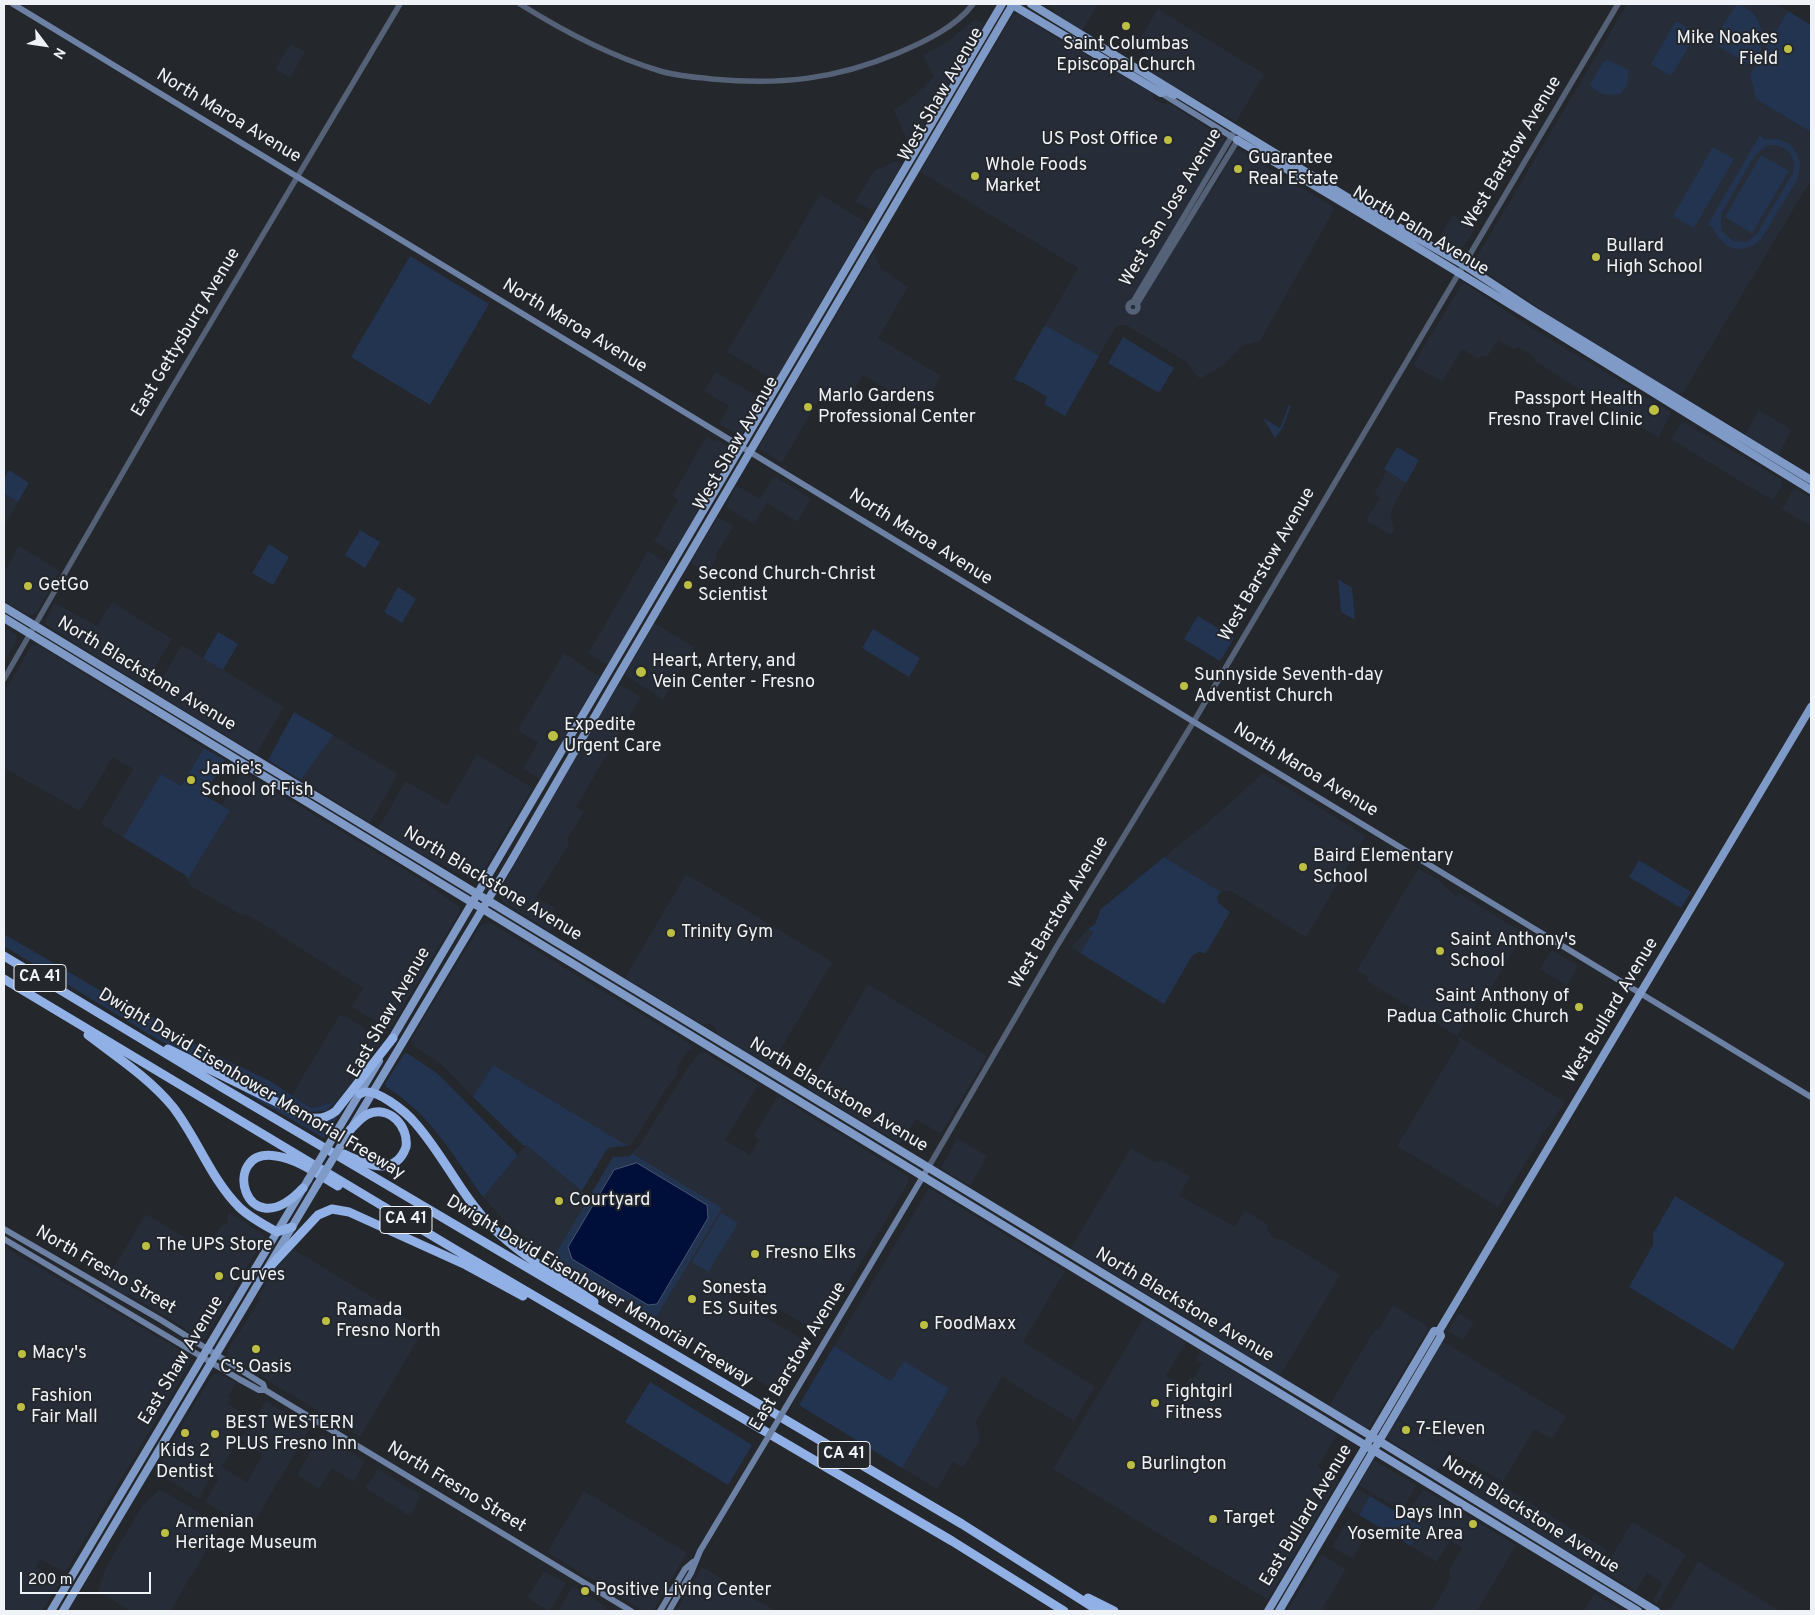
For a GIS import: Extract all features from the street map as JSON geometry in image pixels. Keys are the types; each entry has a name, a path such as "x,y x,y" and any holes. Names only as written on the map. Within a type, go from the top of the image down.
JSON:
{"highway":[{"name":"Dwight David Eisenhower Memorial Freeway","path":"4,956 640,1336 962,1524 1099,1611"},
{"name":"Dwight David Eisenhower Memorial Freeway","path":"4,979 1064,1611"},
{"path":"77,1000 181,1056 312,1118 327,1116 336,1111 393,1037"},
{"path":"52,1008 137,1072 160,1093 182,1119 236,1204 248,1215 277,1232 292,1227"},
{"path":"223,1088 364,1164 378,1167 388,1166 396,1162 405,1150 407,1138 404,1128 395,1118 387,1114 374,1113 366,1115 350,1130"},
{"path":"360,1094 365,1091 373,1092 398,1107 416,1124 472,1204 498,1232 640,1336"},
{"path":"306,1184 284,1206 268,1208 249,1199 245,1192 243,1180 248,1166 254,1160 267,1155 280,1157 302,1166 456,1250"},
{"path":"266,1271 318,1215 328,1209 340,1209 466,1265 632,1352"},
{"path":"1046,1576 1114,1611"},
{"path":"1018,1582 1052,1611"}],"main road":[{"name":"North Maroa Avenue","path":"13,4 1811,1097"},
{"name":"West Shaw Avenue","path":"478,894 1002,4"},
{"name":"West Shaw Avenue","path":"488,900 1012,4"},
{"name":"North Palm Avenue","path":"1012,4 1234,138 1462,268"},
{"name":"North Palm Avenue","path":"1031,4 1462,268 1811,490"},
{"path":"936,135 936,127 951,100 952,90"},
{"path":"1161,93 1168,92 1202,112 1218,117"},
{"name":"North Palm Avenue","path":"1583,346 1811,480"},
{"name":"North Blackstone Avenue","path":"4,607 1330,1411 1656,1611"},
{"name":"North Blackstone Avenue","path":"4,618 1638,1611"},
{"name":"West Bullard Avenue","path":"1380,1442 1440,1336 1439,1331 1811,707"},
{"path":"335,819 341,818 364,831 371,829"},
{"path":"366,838 373,836 408,857 418,858"},
{"name":"East Shaw Avenue","path":"51,1611 478,894"},
{"name":"East Shaw Avenue","path":"63,1611 488,900"},
{"path":"402,1043 399,1038 411,1018 410,1010"},
{"path":"373,1092 395,1045 393,1037"},
{"path":"782,1091 791,1091 820,1108 830,1108"},
{"name":"East Barstow Avenue","path":"660,1611 685,1569 694,1561 928,1168"},
{"name":"North Fresno Street","path":"4,1229 207,1349 263,1384 265,1390"},
{"name":"North Fresno Street","path":"4,1238 212,1363 259,1390 265,1390 631,1611"},
{"path":"101,1296 107,1296 125,1304 130,1303"},
{"name":"West Bullard Avenue","path":"1371,1436 1434,1331 1439,1331"},
{"path":"1410,1390 1409,1382 1422,1359 1424,1348"},
{"path":"1234,1365 1241,1364 1265,1378 1272,1377"},
{"path":"1271,1388 1279,1387 1302,1400 1330,1411"},
{"path":"146,1472 144,1466 154,1448 159,1430"},
{"name":"East Bullard Avenue","path":"1268,1611 1371,1436"},
{"name":"East Bullard Avenue","path":"1279,1611 1380,1442"},
{"path":"122,1512 129,1491 139,1473 139,1464"},
{"name":"East Barstow Avenue","path":"669,1611 692,1573 694,1561"},
{"path":"1558,1562 1570,1565 1590,1577 1598,1576"},
{"path":"1593,1584 1600,1582 1615,1591 1620,1590"}],"street":[{"name":"East Gettysburg Avenue","path":"4,679 163,403 400,4"},
{"path":"520,4 598,48 660,72 725,80 787,82 836,74 894,54 949,26 962,17 973,4"},
{"name":"West Barstow Avenue","path":"928,1168 1057,946 1194,721 1618,4"},
{"path":"1135,303 1239,130"}],"shaded area":[{"path":"1044,4 1098,4 1082,31 1059,17 1053,9"},
{"name":"Bullard High School","path":"1627,4 1777,4 1788,11 1750,74 1756,99 1811,132 1811,180 1683,393 1678,394 1547,314 1473,263"},
{"path":"1737,4 1744,7 1754,16 1761,28 1761,49 1751,66 1718,46 1715,37"},
{"path":"1158,9 1264,74 1236,122 1146,70 1150,63 1139,40"},
{"name":"Mike Noakes Field","path":"1788,11 1811,25 1811,132 1756,99 1750,74"},
{"path":"1019,13 1048,33 1153,93 1154,99 1163,104 1169,103 1224,138 1225,142 1198,189 1212,190 1235,150 1238,149 1335,208 1260,341 1244,345 1223,365 1200,379 1185,361 1126,325 1119,325 1115,328 1099,356 1045,325 1078,268 920,172 1013,15"},
{"path":"976,19 984,24 910,148 894,110 913,97 934,77 923,55 948,41"},
{"path":"1676,21 1697,33 1671,76 1651,64"},
{"path":"290,44 305,52 290,78 275,69"},
{"path":"1608,60 1629,70 1627,86 1620,94 1604,94 1590,85 1603,62"},
{"path":"1760,135 1765,140 1778,139 1791,145 1799,157 1800,166 1797,180 1757,243 1747,248 1736,249 1726,245 1708,224","holes":["1776,145 1786,149 1792,157 1793,173 1756,235 1746,242 1733,241 1721,230 1721,214 1755,155 1763,148"]},
{"path":"1713,147 1734,159 1694,228 1673,216"},
{"path":"1761,155 1789,171 1752,233 1725,217"},
{"path":"896,161 902,164 874,211 855,202 874,171"},
{"path":"820,194 867,223 775,381 727,352"},
{"path":"1453,215 1475,229 1459,253 1437,241"},
{"path":"874,252 881,269 908,287 878,338 941,376 926,401 918,400 915,406 863,375 848,400 826,387 782,463 758,448"},
{"path":"410,256 489,304 430,405 351,357"},
{"path":"1464,283 1524,323 1671,412 1659,438 1534,361 1535,358 1518,347 1515,350 1498,340 1487,357 1483,356 1479,359 1462,349 1442,382 1413,365"},
{"path":"1045,325 1099,356 1065,416 1044,404 1047,397 1014,379"},
{"path":"1123,337 1174,368 1159,393 1108,363"},
{"path":"716,372 763,400 741,436 719,424 729,406 704,391"},
{"path":"1289,405 1291,406 1282,429 1275,438 1263,418 1280,428"},
{"path":"1759,410 1792,430 1778,455 1745,435"},
{"path":"1682,421 1782,480 1783,484 1773,501 1671,439"},
{"path":"707,436 714,441 716,439 733,451 675,550 671,551 654,541 678,500 672,496"},
{"path":"1397,447 1419,460 1406,483 1384,469"},
{"path":"9,470 29,483 18,502 4,493 4,479"},
{"path":"1387,471 1406,483 1392,509 1391,518 1394,530 1391,535 1366,520 1380,498 1374,494"},
{"path":"774,476 811,499 797,522 767,503 754,524 726,507 736,485 760,499"},
{"path":"1796,489 1811,498 1811,526 1782,509 1793,490"},
{"path":"4,493 18,502 4,526"},
{"path":"718,517 734,526 715,556 717,557 708,573 692,564 692,561"},
{"path":"360,530 380,542 365,568 345,555"},
{"path":"269,544 289,557 273,585 252,573"},
{"path":"19,546 60,571 36,613 30,616 4,601 4,573"},
{"path":"648,551 665,562 666,565 609,663 605,664 588,654"},
{"path":"1338,579 1352,588 1355,620 1341,612"},
{"path":"398,587 416,599 402,623 384,612"},
{"path":"112,602 172,639 144,686 46,625 45,621 55,603 97,626"},
{"path":"1198,616 1234,638 1220,661 1184,639"},
{"path":"654,623 694,647 663,700 625,675"},
{"path":"4,627 16,634 17,640 4,662"},
{"path":"873,629 920,658 909,677 862,648"},
{"path":"218,632 238,644 223,670 203,658"},
{"path":"37,644 204,748 181,786 161,774 123,837 101,824 133,769 113,757 80,811 4,768 4,693 32,645"},
{"path":"182,645 284,707 256,754 154,692"},
{"path":"564,653 600,677 540,779 523,768 538,743 518,730"},
{"path":"622,685 641,697 576,807 584,812 567,839 569,845 536,897 555,908 550,917 557,921 550,932 501,900 499,893 575,757 618,686"},
{"path":"294,712 333,735 301,780 268,760"},
{"path":"333,735 398,774 369,822 301,780"},
{"path":"204,748 225,760 204,795 230,810 188,879 185,875 123,837 161,774 181,786"},
{"path":"477,754 531,787 531,790 481,875 470,879 423,855 378,828 406,781 447,805"},
{"path":"242,771 412,874 459,906 460,911 391,1027 387,1028 352,1007 363,988 245,913 243,916 189,885 188,879 230,810 222,805"},
{"path":"1263,773 1366,836 1306,937 1231,891 1221,892 1164,857 1218,814"},
{"path":"1164,857 1221,892 1217,897 1218,903 1230,912 1206,953 1198,952 1192,956 1164,1004 1080,953 1093,932 1088,929 1095,924 1101,909"},
{"path":"1639,860 1691,892 1681,908 1629,877"},
{"name":"Saint Anthony's School","path":"1418,869 1437,879 1456,896 1460,894 1524,933 1484,1000 1480,998 1457,1036 1367,981 1368,977 1357,970"},
{"path":"686,874 832,962 771,1066 717,1034 716,1028 709,1023 703,1025 625,978"},
{"path":"489,922 691,1044 692,1049 686,1052 676,1070 679,1072 666,1089 632,1144 628,1146 493,1065 473,1097 442,1065 412,1045 411,1041 464,952 481,925"},
{"path":"1088,929 1093,932 1080,953 1071,947"},
{"path":"4,934 113,998 128,1002 199,1047 270,1081 311,1108 332,1103 340,1098 326,1111 307,1112 157,1039 4,946"},
{"path":"1552,950 1578,966 1567,986 1540,969"},
{"path":"868,984 987,1056 941,1134 916,1119 901,1144 807,1088"},
{"path":"343,1015 381,1038 382,1042 340,1098 332,1103 311,1108 292,1095 339,1016"},
{"path":"1457,1036 1565,1102 1546,1130 1543,1131 1538,1143 1498,1207 1397,1146 1459,1043"},
{"path":"704,1052 758,1085 725,1140 750,1155 759,1140 754,1136 778,1096 908,1176 909,1181 819,1333 752,1294 744,1285 737,1285 731,1289 730,1296 734,1302 745,1305 810,1344 782,1395 656,1318 722,1208 632,1153 639,1146 689,1066 699,1053"},
{"path":"407,1053 438,1074 516,1153 517,1156 483,1197 451,1151 428,1123 402,1098 386,1087 385,1084 404,1054"},
{"path":"493,1065 628,1146 607,1149 582,1191 526,1145 524,1146 473,1097"},
{"path":"246,1091 320,1122 335,1117 341,1111 324,1138 245,1093"},
{"path":"957,1138 987,1156 970,1186 941,1168"},
{"path":"526,1145 589,1197 553,1258 509,1226 483,1197"},
{"path":"1131,1148 1155,1162 1162,1160 1190,1177 1179,1195 1235,1227 1245,1210 1267,1224 1268,1231 1274,1238 1283,1240 1340,1275 1280,1376 1071,1248"},
{"path":"632,1153 722,1208 656,1318 553,1258 613,1157 630,1156"},
{"path":"637,1163 707,1205 708,1218 657,1304 648,1305 572,1259 568,1247 614,1170"},
{"path":"929,1188 1065,1271 1023,1342 1095,1386 1074,1421 1002,1377 976,1422 980,1440 963,1468 953,1462 937,1489 902,1468 949,1389 892,1381 834,1346"},
{"path":"1675,1196 1785,1263 1733,1350 1629,1287 1653,1245 1653,1234"},
{"path":"228,1212 263,1234 264,1238 205,1339 200,1340 172,1320 129,1295 124,1295 105,1282 146,1214 207,1251 221,1226 227,1224"},
{"path":"721,1213 738,1223 708,1272 692,1262"},
{"path":"4,1247 168,1343 190,1357 191,1362 66,1571 62,1571 41,1559 36,1567 57,1579 59,1584 42,1611 4,1611"},
{"path":"293,1249 424,1329 360,1437 228,1356 227,1351 260,1300 257,1298 273,1272"},
{"path":"1393,1305 1427,1326 1428,1329 1370,1427 1366,1428 1329,1406 1375,1329 1378,1330"},
{"path":"1459,1313 1474,1322 1463,1340 1448,1331"},
{"path":"1145,1316 1186,1342 1166,1376 1185,1386 1190,1377 1193,1379 1202,1364 1196,1360 1201,1351 1337,1434 1318,1467 1339,1480 1268,1600 1053,1469"},
{"path":"1444,1342 1566,1416 1552,1439 1534,1429 1503,1482 1449,1451 1437,1471 1388,1439 1388,1435 1398,1420 1450,1450 1398,1418 1441,1343"},
{"path":"834,1346 891,1381 904,1361 949,1389 902,1468 799,1405"},
{"path":"218,1373 236,1383 228,1397 230,1399 227,1403 244,1414 229,1424 229,1431 233,1436 239,1438 245,1434 266,1401 310,1428 250,1529 205,1502 218,1480 218,1475 213,1472 199,1499 155,1471 213,1375","holes":["239,1438 263,1455 247,1482 222,1467"]},
{"path":"650,1382 752,1445 728,1485 625,1422"},
{"path":"323,1435 365,1461 354,1482 332,1468 319,1489 297,1475 320,1436"},
{"path":"1375,1461 1417,1485 1402,1511 1359,1485 1372,1462"},
{"path":"378,1469 421,1495 410,1516 365,1488"},
{"path":"1483,1474 1607,1550 1596,1568 1472,1493"},
{"path":"1357,1488 1370,1496 1359,1515 1346,1507"},
{"path":"160,1489 221,1526 170,1611 130,1611 98,1591 106,1567 142,1506"},
{"path":"1423,1489 1516,1545 1477,1611 1432,1611 1451,1578 1449,1570 1462,1548 1450,1541 1436,1562 1411,1546 1422,1527 1406,1517"},
{"path":"584,1491 687,1553 653,1611 644,1611 547,1552"},
{"path":"1370,1496 1422,1527 1411,1546 1359,1515"},
{"path":"1347,1521 1367,1534 1352,1559 1332,1547"},
{"path":"1632,1522 1686,1554 1657,1604 1653,1601 1663,1583 1647,1573 1636,1591 1603,1571"},
{"path":"1323,1555 1346,1569 1321,1611 1287,1611 1319,1557"},
{"path":"1698,1561 1709,1568 1780,1611 1669,1611"},
{"path":"702,1567 775,1611 676,1611"},
{"path":"544,1571 566,1583 550,1611 527,1598"},
{"path":"573,1586 607,1607 604,1611 558,1611"},
{"path":"1595,1594 1624,1611 1584,1611"}],"place":[{"name":"Saint Columbas Episcopal Church","path":"1126,26"},
{"name":"Mike Noakes Field","path":"1788,49"},
{"name":"US Post Office","path":"1168,140"},
{"name":"Guarantee Real Estate","path":"1238,169"},
{"name":"Whole Foods Market","path":"975,176"},
{"name":"Bullard High School","path":"1596,257"},
{"name":"Marlo Gardens Professional Center","path":"808,407"},
{"name":"Passport Health Fresno Travel Clinic","path":"1654,410"},
{"name":"Second Church-Christ Scientist","path":"688,585"},
{"name":"GetGo","path":"28,586"},
{"name":"Heart, Artery, and Vein Center - Fresno","path":"641,672"},
{"name":"Sunnyside Seventh-day Adventist Church","path":"1184,686"},
{"name":"Expedite Urgent Care","path":"553,736"},
{"name":"Jamie's School of Fish","path":"191,780"},
{"name":"Baird Elementary School","path":"1303,867"},
{"name":"Trinity Gym","path":"671,933"},
{"name":"Saint Anthony's School","path":"1440,951"},
{"name":"Saint Anthony of Padua Catholic Church","path":"1579,1007"},
{"name":"Courtyard","path":"559,1201"},
{"name":"The UPS Store","path":"146,1246"},
{"name":"Fresno Elks","path":"755,1254"},
{"name":"Curves","path":"219,1276"},
{"name":"Sonesta ES Suites","path":"692,1299"},
{"name":"Ramada Fresno North","path":"326,1321"},
{"name":"FoodMaxx","path":"924,1325"},
{"name":"C's Oasis","path":"256,1349"},
{"name":"Macy's","path":"22,1354"},
{"name":"Fightgirl Fitness","path":"1155,1403"},
{"name":"Fashion Fair Mall","path":"21,1407"},
{"name":"7-Eleven","path":"1406,1430"},
{"name":"Kids 2 Dentist","path":"185,1433"},
{"name":"BEST WESTERN PLUS Fresno Inn","path":"215,1434"},
{"name":"Burlington","path":"1131,1465"},
{"name":"Target","path":"1213,1519"},
{"name":"Days Inn Yosemite Area","path":"1473,1524"},
{"name":"Armenian Heritage Museum","path":"165,1533"},
{"name":"Positive Living Center","path":"585,1591"}]}
